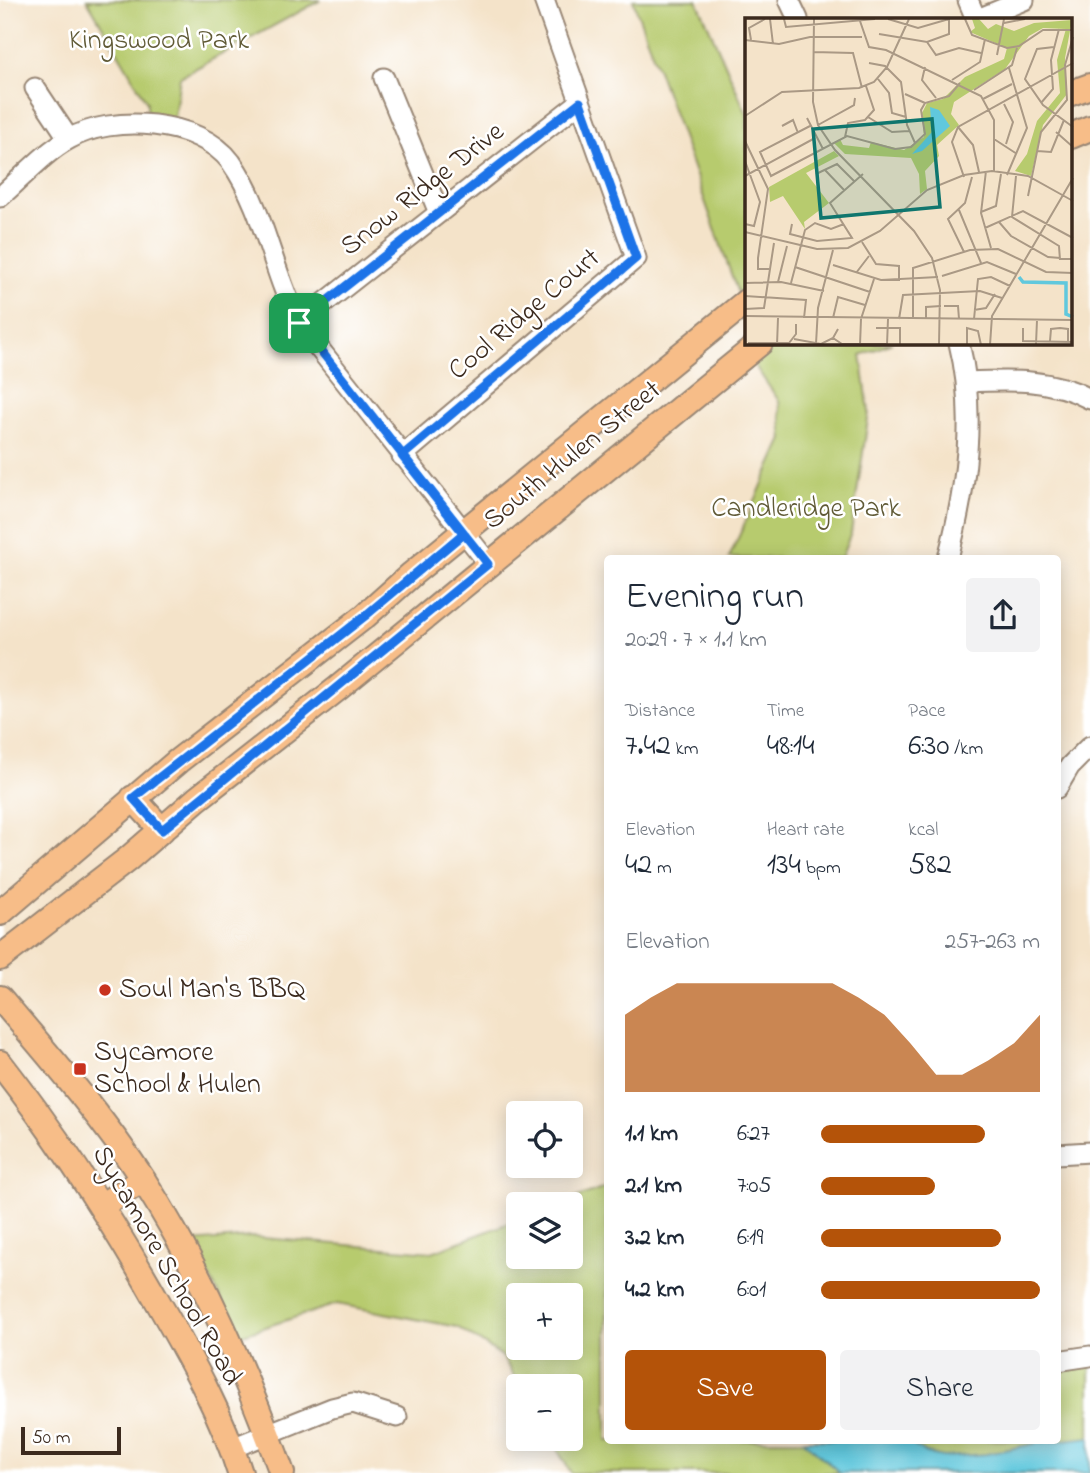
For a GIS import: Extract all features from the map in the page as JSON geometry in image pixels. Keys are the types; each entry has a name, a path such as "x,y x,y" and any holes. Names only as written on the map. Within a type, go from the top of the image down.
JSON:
{"main road":[{"path":"1072,93 1090,86"},
{"path":"1072,136 1090,128"},
{"name":"South Hulen Street","path":"0,913 133,798 315,654 745,303"},
{"path":"722,321 745,340"},
{"name":"South Hulen Street","path":"0,958 337,689 754,348"},
{"path":"315,654 337,689"},
{"path":"133,798 162,830"},
{"name":"Sycamore School Road","path":"0,998 80,1091 143,1180 222,1323 282,1473"},
{"name":"Sycamore School Road","path":"0,1063 102,1205 196,1368 232,1448 240,1473"},
{"path":"102,1205 143,1180"}],"street":[{"name":"Cool Ridge Court","path":"402,456 636,258 544,0"},
{"path":"789,0 798,18"},
{"path":"968,0 977,18"},
{"path":"979,18 1024,0"},
{"path":"384,78 439,213"},
{"path":"35,88 69,139"},
{"name":"Snow Ridge Drive","path":"299,323 580,102"},
{"path":"0,197 69,139 118,122 164,125 207,144 230,160 254,206 285,298 299,323 488,564"},
{"path":"949,555 970,433 967,382 959,345"},
{"path":"967,382 1039,382 1066,388 1090,399"},
{"path":"1061,781 1070,766 1090,746"},
{"path":"1061,1154 1090,1152"},
{"path":"1061,1360 1090,1356"},
{"path":"232,1448 332,1408 353,1403 397,1417"}],"green space":[{"name":"Kingswood Park","path":"87,0 321,0 180,77 173,124 147,118 147,102"},
{"path":"633,0 697,0 745,109 745,291 739,296"},
{"name":"Candleridge Park","path":"775,345 887,345 861,355 869,412 851,533 842,555 730,555 783,439 779,401 753,363"},
{"path":"604,1187 604,1444 1061,1444 1061,1370 1090,1366 1090,1473 571,1473 558,1451 583,1451 583,1374 513,1374 502,1356 457,1327 337,1304 240,1335 191,1242 251,1237 432,1252 506,1224 506,1269 583,1269 583,1195"}],"water":[{"path":"1090,1437 1090,1473 840,1473 807,1444 911,1444 926,1453 943,1457 986,1454 1032,1444 1061,1444 1061,1440"}],"place":[{"name":"Soul Man's BBQ","path":"105,990"},
{"name":"Sycamore School & Hulen","path":"80,1069"}],"route":[{"path":"299,323 402,456 464,533 365,616 133,798 162,830 488,564 464,533 402,456 636,258 580,102 299,323"}]}
